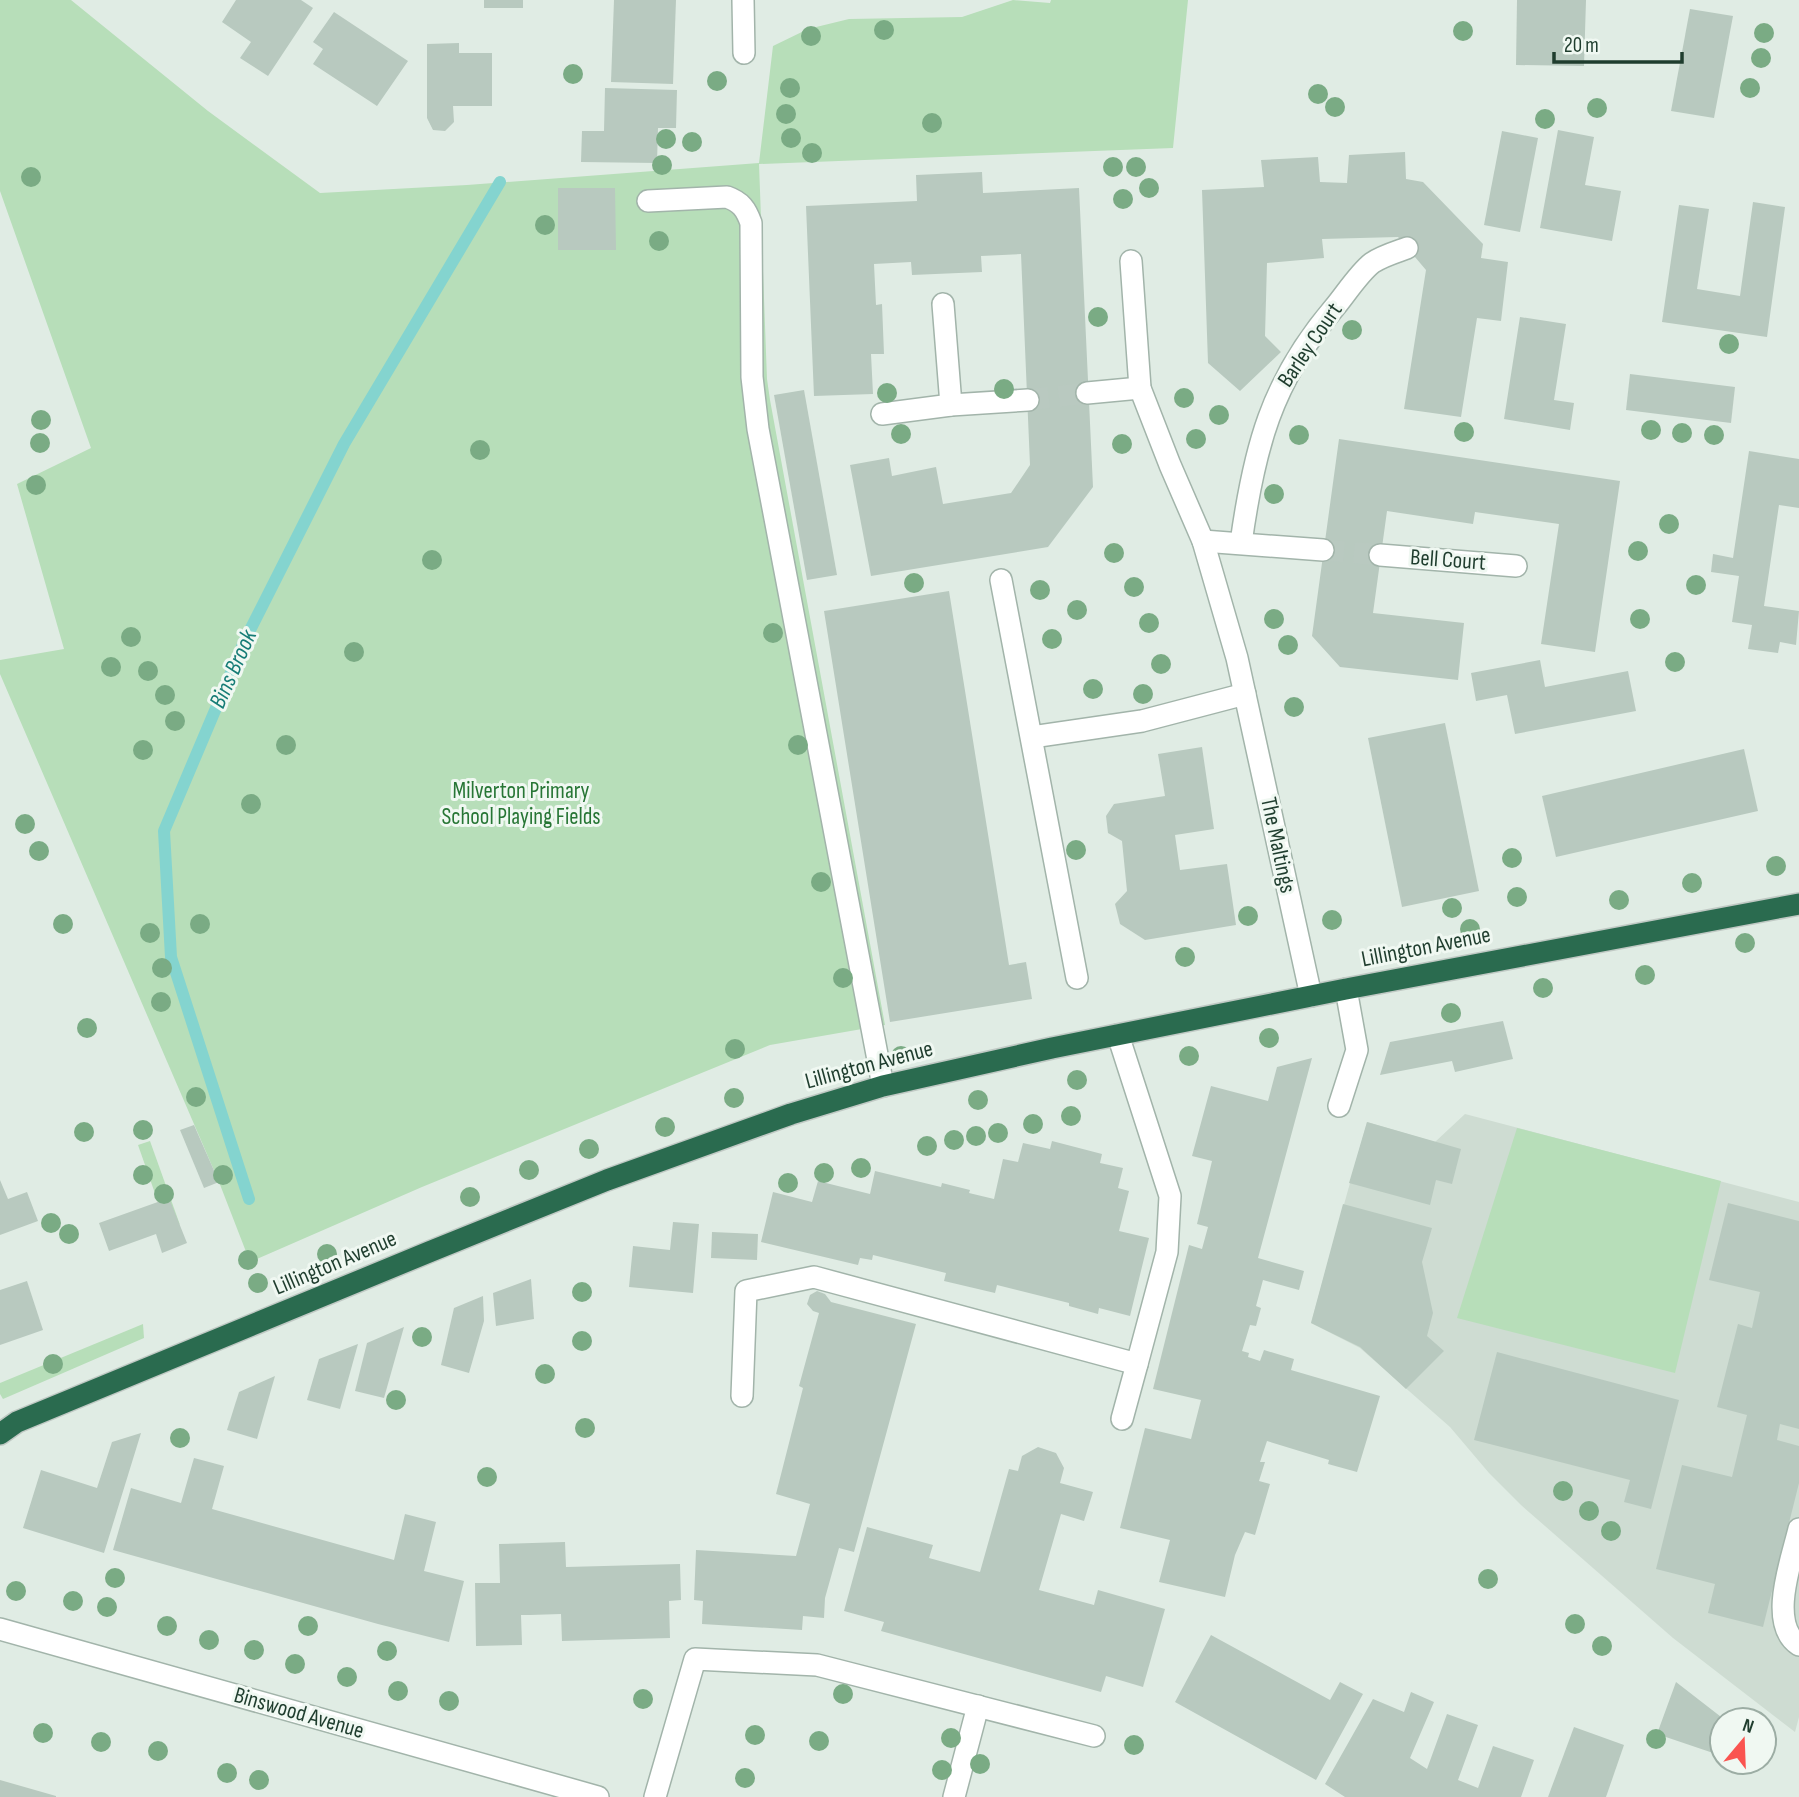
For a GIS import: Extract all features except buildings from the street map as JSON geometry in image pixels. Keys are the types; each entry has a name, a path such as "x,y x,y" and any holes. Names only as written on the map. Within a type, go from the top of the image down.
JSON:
{"highway":[{"name":"Lillington Avenue","path":"0,1434 30,1417 607,1180 791,1114 883,1086 1346,989 1799,904"}],"street":[{"path":"743,0 744,53"},
{"path":"648,201 727,197 737,201 747,211 751,223 752,377 758,429 883,1086"},
{"name":"Barley Court","path":"1241,543 1250,482 1264,428 1274,400 1293,362 1315,330 1373,263 1407,247"},
{"name":"The Maltings","path":"1131,261 1140,388 1203,541 1237,658 1311,996"},
{"path":"943,304 951,405"},
{"path":"1087,393 1140,388"},
{"path":"882,414 951,405 1028,400"},
{"path":"1203,541 1323,550"},
{"name":"Bell Court","path":"1380,555 1516,566"},
{"path":"1001,580 1077,978"},
{"path":"1032,737 1142,721 1245,694"},
{"path":"1339,1106 1357,1050 1346,989"},
{"path":"1118,1035 1170,1196 1167,1252 1122,1419"},
{"path":"742,1396 746,1290 814,1277 1137,1364"},
{"path":"1799,1529 1783,1596 1784,1622 1794,1642 1799,1645"},
{"name":"Binswood Avenue","path":"0,1629 598,1797"},
{"path":"655,1797 695,1659 817,1664 1094,1736"},
{"path":"954,1797 978,1706"}],"shaded area":[{"path":"1465,1114 1799,1202 1799,1717 1795,1732 1778,1719 1778,1706 1761,1706 1673,1638 1521,1505 1489,1473 1450,1427 1360,1348 1311,1323 1367,1122 1435,1142"}],"green space":[{"name":"Milverton Primary School Playing Fields","path":"0,0 71,0 208,111 320,193 759,163 773,46 808,29 849,19 962,17 1013,0 1050,3 1051,0 1188,0 1173,148 759,164 770,400 885,1025 770,1045 422,1187 250,1262 219,1182 0,674 0,660 64,649 17,484 91,448 0,191"},
{"path":"1517,1128 1721,1181 1675,1373 1457,1318"},
{"path":"150,1141 180,1225 158,1202 138,1145"},
{"path":"143,1324 144,1338 3,1399 0,1394 0,1383"}],"waterway":[{"name":"Bins Brook","path":"249,1199 171,957 164,831 244,642 344,444 500,182"}],"tunnel":[{"path":"1028,400 1087,393"},
{"path":"1323,550 1380,555"}]}
